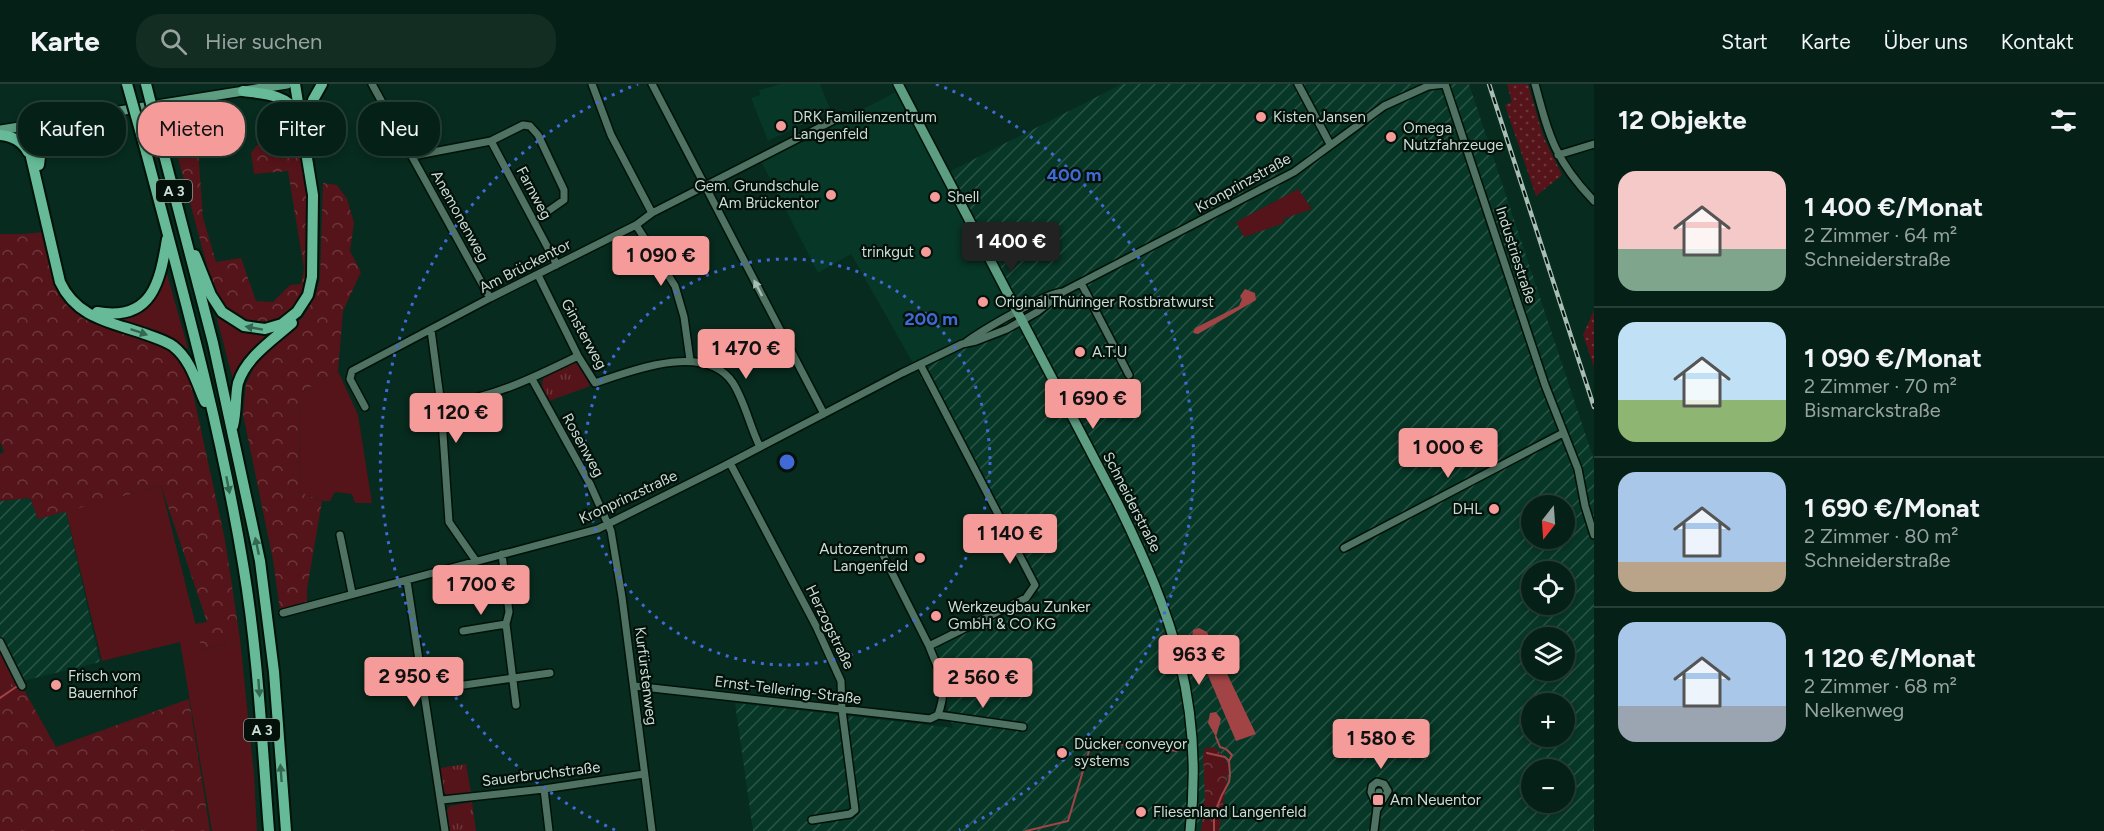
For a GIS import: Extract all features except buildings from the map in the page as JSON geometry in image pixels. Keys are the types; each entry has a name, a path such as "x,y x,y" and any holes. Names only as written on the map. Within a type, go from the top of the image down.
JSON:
{"highway":[{"name":"A 3","path":"127,84 217,428 243,563 258,673 268,831"},
{"name":"A 3","path":"146,84 213,343 260,561 270,627 286,831"},
{"path":"295,84 298,102"},
{"path":"301,84 304,102"},
{"path":"313,102 322,84"},
{"path":"243,92 269,94 288,102"},
{"path":"0,132 25,145 35,161 64,282 69,293 78,303 91,310 111,314 122,313 144,303 158,283 168,235"},
{"path":"34,156 60,282 66,295 89,315 172,345 191,367 217,428"},
{"path":"35,161 37,156"},
{"path":"185,235 203,271 211,296 222,312 244,326 265,329 282,324 297,312 308,295 312,278 314,195 308,156"},
{"path":"232,429 237,410 239,381 251,358 301,316 312,296 316,278 318,191 313,156"}],"main road":[{"path":"126,110 287,84"},
{"name":"Schneiderstraße","path":"898,84 1141,551 1169,622 1182,669 1192,732 1193,785 1190,831"},
{"path":"0,132 18,128"}],"street":[{"name":"Anemonenweg","path":"372,84 382,102"},
{"path":"592,84 611,135 652,213"},
{"path":"652,84 824,414"},
{"path":"1298,84 1330,144"},
{"name":"Kronprinzstraße","path":"283,613 608,525 920,364 1019,317 1056,293 1063,292 1267,188 1294,172 1383,106 1428,86 1445,84"},
{"name":"Industriestraße","path":"1445,84 1539,367 1578,468 1585,506 1594,535"},
{"path":"1535,84 1551,140 1558,155 1575,181 1594,201"},
{"name":"Am Brückentor","path":"365,407 350,379 350,373 490,298 636,225 652,213 842,116"},
{"path":"440,151 491,141 523,125 530,126 538,135 564,190 564,200 534,221"},
{"name":"Farnweg","path":"491,141 556,265"},
{"path":"1558,155 1594,144"},
{"name":"Anemonenweg","path":"412,156 490,298"},
{"path":"636,225 675,286 684,317 690,360 713,365 727,375 734,384 760,447"},
{"name":"Ginsterweg","path":"538,275 578,356 595,383 632,370 690,360"},
{"path":"1081,283 1129,375"},
{"path":"431,330 441,405 449,522 476,561"},
{"path":"441,405 475,400 532,379 578,356"},
{"path":"920,364 1035,585 1026,598 929,646"},
{"name":"Rosenweg","path":"532,379 590,484 608,525"},
{"path":"1344,548 1563,433"},
{"name":"Herzogstraße","path":"730,463 816,626 841,681 842,710 855,810 850,814 812,820"},
{"name":"Kurfürstenweg","path":"608,525 620,586 652,831"},
{"path":"340,535 352,593"},
{"path":"879,547 929,646 944,687 944,701 938,715"},
{"path":"502,554 510,612 506,624 516,705"},
{"path":"407,581 445,831"},
{"path":"463,631 506,624"},
{"path":"0,642 22,686"},
{"path":"464,686 550,673"},
{"name":"Ernst-Tellering-Straße","path":"633,686 842,710 930,718 938,715 1023,727"},
{"name":"Sauerbruchstraße","path":"441,800 544,789 644,774"},
{"path":"544,789 549,831"},
{"path":"1374,831 1379,792"}],"shaded area":[{"name":"DRK Familienzentrum Langenfeld","path":"780,84 820,84 831,111 768,141 751,98 760,95 759,90"},
{"path":"1122,84 1469,84 1594,460 1594,831 753,831 735,703 953,728 931,647 1040,595 914,365 1016,317 941,176"},
{"path":"896,92 1016,317 914,365 851,254 818,273 761,161"},
{"path":"1245,289 1255,293 1256,300 1198,334 1193,333 1195,328 1239,306 1242,299 1240,296"},
{"path":"30,498 38,519 66,511 100,662 19,682 0,639 0,501"},
{"path":"1199,628 1207,632 1256,734 1236,741 1192,638 1193,630"},
{"path":"1216,712 1221,719 1216,737 1208,723 1210,713"}],"green space":[{"path":"1507,84 1528,84 1543,136 1562,175 1536,196 1505,105 1512,102"},
{"path":"257,145 257,156 303,156 308,194 307,277 304,294 293,310 278,321 264,325 244,321 224,308 214,292 178,156 198,156 203,218 216,262 241,258 256,301 273,302 290,285 301,284 304,269 288,171 254,174 251,153"},
{"path":"323,183 337,185 347,199 354,223 350,251 361,272 343,311 338,371 300,393 299,492 322,501 307,589 307,602 280,610 273,560 243,414 246,384 256,363 303,317 315,297 320,279"},
{"path":"1298,189 1312,209 1283,219 1284,223 1244,237 1236,222"},
{"path":"44,232 63,294 81,317 167,348 188,370 225,540 240,639 202,650 195,624 207,622 161,486 38,519 30,498 0,501 0,454 4,452 0,442 0,234"},
{"path":"166,270 188,349 114,320 134,314 148,304 158,290"},
{"path":"1594,310 1594,367 1583,335"},
{"path":"215,311 243,329 266,333 275,332 234,384"},
{"path":"573,363 579,364 590,386 549,401 542,387 544,378"},
{"path":"338,371 358,415 372,503 355,503 352,494 335,492 330,501 322,501 299,492 300,393"},
{"path":"161,486 202,650 240,639 254,774 257,831 212,831 180,642 102,661 66,511"},
{"path":"0,639 18,679 0,692"},
{"path":"18,679 56,747 189,699 210,831 0,831 0,692"},
{"path":"1214,747 1229,766 1219,831 1201,831 1205,797 1203,756 1205,748"},
{"path":"466,764 471,793 446,795 440,768"},
{"path":"472,802 476,831 449,831 446,817 448,808"}],"waterway":[{"path":"0,698 16,687"},
{"path":"1216,737 1220,747 1232,755 1229,761"},
{"path":"1026,831 1068,821 1092,741 1177,751"},
{"path":"1207,753 1225,757 1229,761 1229,782 1214,814 1214,831"}],"railway":[{"path":"1489,84 1594,407"}],"place":[{"name":"Kisten Jansen","path":"1261,117"},
{"name":"DRK Familienzentrum Langenfeld","path":"781,126"},
{"name":"Omega Nutzfahrzeuge","path":"1391,137"},
{"name":"Gem. Grundschule Am Brückentor","path":"831,195"},
{"name":"Shell","path":"935,197"},
{"name":"trinkgut","path":"926,252"},
{"name":"Original Thüringer Rostbratwurst","path":"983,302"},
{"name":"A.T.U","path":"1080,352"},
{"name":"DHL","path":"1494,509"},
{"name":"Autozentrum Langenfeld","path":"920,558"},
{"name":"Werkzeugbau Zunker GmbH & CO KG","path":"936,616"},
{"name":"Frisch vom Bauernhof","path":"56,685"},
{"name":"Dücker conveyor systems","path":"1062,753"},
{"name":"Am Neuentor","path":"1378,800"},
{"name":"Fliesenland Langenfeld","path":"1141,812"}]}
